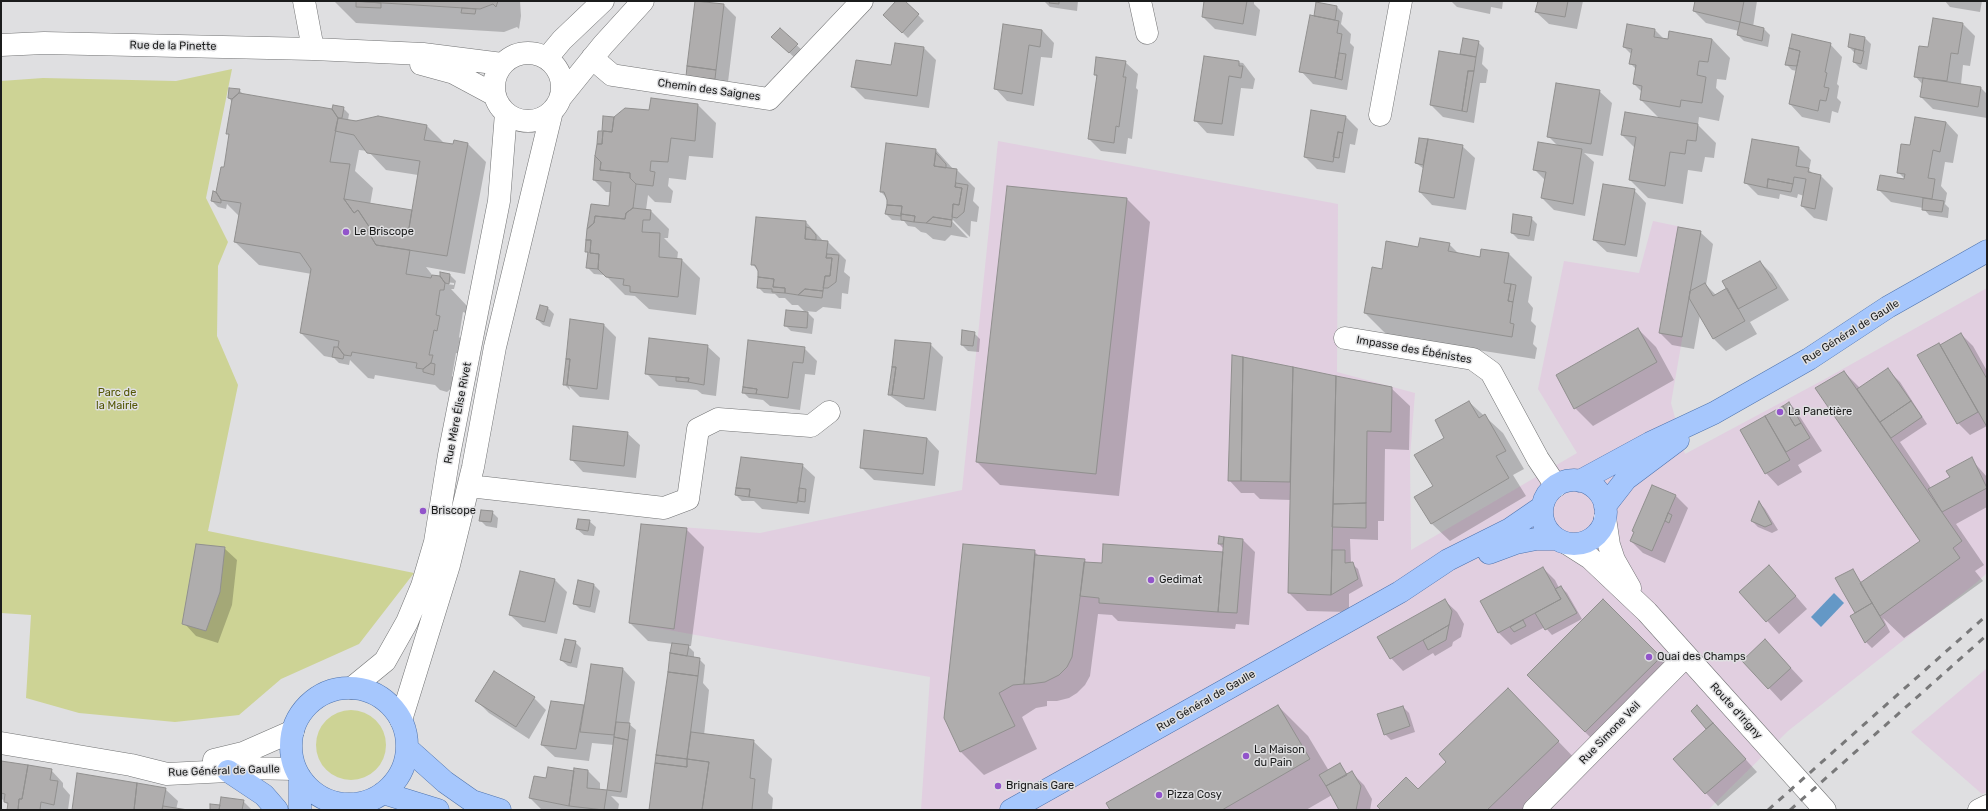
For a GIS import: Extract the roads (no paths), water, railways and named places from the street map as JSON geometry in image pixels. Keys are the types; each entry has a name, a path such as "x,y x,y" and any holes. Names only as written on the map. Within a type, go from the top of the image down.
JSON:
{"main road":[{"name":"Rue Général de Gaulle","path":"1580,481 1650,443 1714,413 1809,358 1888,307 1987,251"},
{"name":"Rue Général de Gaulle","path":"1605,512 1626,479 1714,413"},
{"path":"1572,481 1580,481 1589,484 1596,490 1605,512 1602,528 1596,535 1578,544 1563,542 1550,534 1545,526 1542,516 1542,507 1545,499 1556,486 1572,481"},
{"name":"Rue Général de Gaulle","path":"1011,810 1400,592 1448,560 1510,529 1542,507"},
{"name":"Rue Général de Gaulle","path":"1400,592 1493,551 1516,543 1536,539 1563,542"},
{"path":"297,773 312,791 328,801 345,807 365,802 383,794 396,781 404,765 407,748 406,734 401,720 393,708 381,698 367,691 352,688 332,690 315,699 301,713 293,731 290,744 297,773 300,810"},
{"path":"407,748 445,782 472,801 500,810"},
{"path":"228,771 264,795 277,810"},
{"path":"383,794 438,810"}],"street":[{"path":"304,1 313,49"},
{"path":"597,52 609,22 629,1"},
{"path":"401,720 449,565 469,486 495,347 556,104 562,86 560,75 555,66 547,58 528,52 517,54 502,64 496,73 494,84 500,104 514,118 534,121 556,104 597,52 642,1"},
{"name":"Chemin des Saignes","path":"597,52 612,75 769,99 862,1"},
{"path":"1140,1 1147,33"},
{"path":"1380,115 1401,1"},
{"path":"547,58 598,2"},
{"name":"Rue de la Pinette","path":"1,45 44,43 313,49 423,54 502,64"},
{"name":"Rue de la Pinette","path":"345,51 421,64 454,73 500,104"},
{"name":"Rue Mère Élise Rivet","path":"352,688 385,661 389,655 407,622 422,586 435,542 449,455 499,200 500,104"},
{"name":"Impasse des Ébénistes","path":"1345,338 1473,358 1491,372 1538,459 1556,486"},
{"path":"469,486 664,508 688,499 698,429 718,419 812,426 829,412"},
{"name":"Route d'Irigny","path":"1605,512 1609,545 1614,560 1646,612"},
{"name":"Route d'Irigny","path":"1563,542 1590,558 1646,612 1825,810"},
{"name":"Rue Simone Veil","path":"1534,810 1686,656"},
{"name":"Rue Général de Gaulle","path":"131,765 202,763 243,753 293,731"},
{"name":"Rue Général de Gaulle","path":"1,743 131,765 167,774 228,771 244,768 297,773"},
{"path":"1979,810 1987,806"}],"water":[{"path":"1834,593 1844,603 1821,627 1811,617"}],"railway":[{"path":"1768,810 1987,615"},
{"path":"1790,810 1987,635"}],"place":[{"name":"Le Briscope","path":"346,232"},
{"name":"La Panetière","path":"1780,412"},
{"name":"Briscope","path":"423,511"},
{"name":"Gedimat","path":"1151,580"},
{"name":"Quai des Champs","path":"1649,657"},
{"name":"La Maison du Pain","path":"1246,756"},
{"name":"Brignais Gare","path":"998,786"},
{"name":"Pizza Cosy","path":"1159,795"}],"park label":[{"name":"Parc de la Mairie","path":"117,399"}]}
